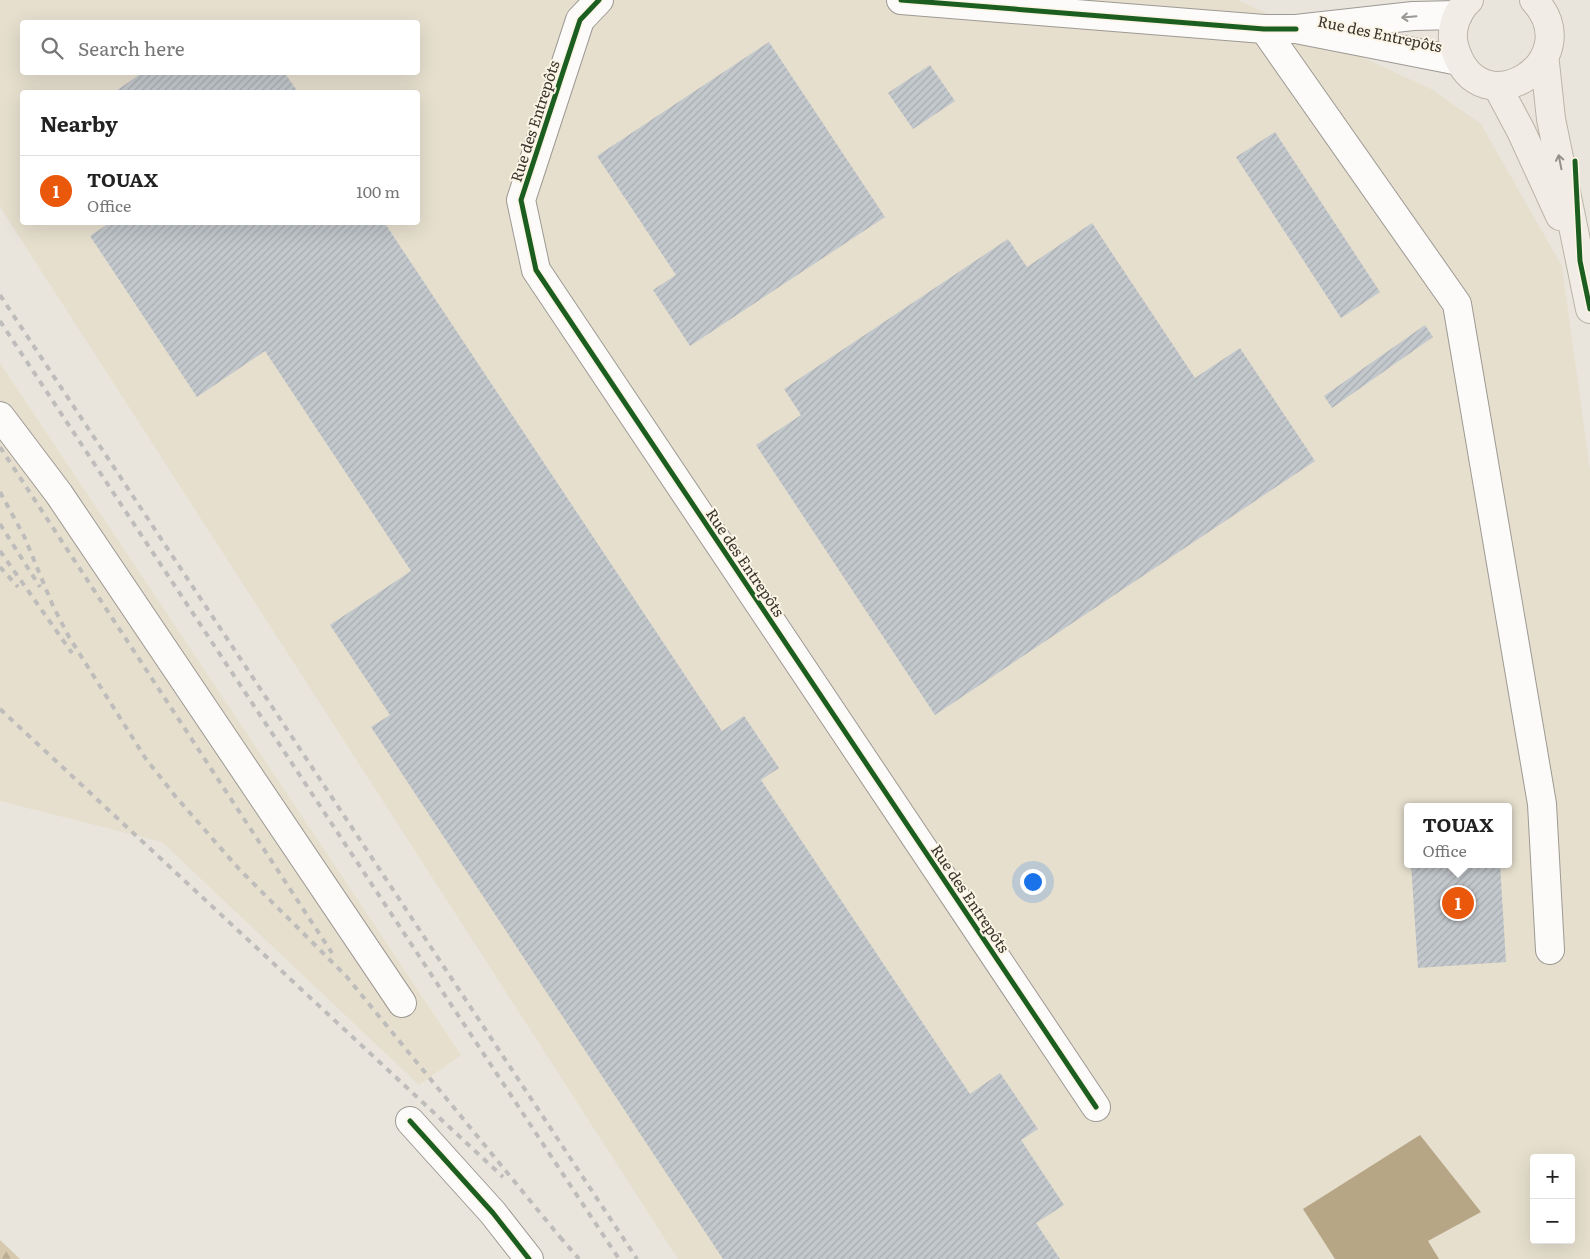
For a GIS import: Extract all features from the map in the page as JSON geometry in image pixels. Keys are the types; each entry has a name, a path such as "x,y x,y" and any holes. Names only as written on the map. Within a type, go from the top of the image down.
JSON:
{"main road":[{"path":"1466,4 1453,30 1454,46 1459,61 1469,73 1482,82 1497,86 1516,85 1532,77 1544,63 1551,45 1551,26 1543,8 1534,0"},
{"path":"1544,63 1551,119 1590,308"},
{"path":"1497,86 1521,131 1580,261"}],"street":[{"name":"Rue des Entrepôts","path":"598,0 580,20 521,200 536,270 1096,1107"},
{"name":"Rue des Entrepôts","path":"902,0 1264,29 1296,29 1413,16 1466,4"},
{"path":"1264,29 1457,304 1542,804 1550,950"},
{"name":"Rue des Entrepôts","path":"1296,29 1459,61"},
{"path":"0,416 59,494 402,1003"},
{"path":"410,1121 493,1213 529,1259"}],"shaded area":[{"path":"0,0 1238,0 1431,89 1481,124 1562,266 1590,470 1590,1259 678,1259 0,207"},
{"path":"0,363 461,1055 419,1085 162,842 0,801"},
{"path":"1420,1135 1481,1212 1428,1241 1439,1259 1335,1259 1303,1209"}],"green space":[{"path":"0,1240 20,1259 0,1259"}],"building":[{"path":"769,42 885,217 690,346 653,290 676,275 597,156"},
{"path":"930,65 955,101 913,129 888,93"},
{"path":"139,75 286,75 297,90 117,90"},
{"path":"1275,132 1380,292 1341,318 1236,157"},
{"path":"1092,223 1195,378 1240,348 1315,461 935,715 756,445 801,415 784,389 1008,239 1027,267"},
{"path":"106,225 386,225 722,731 744,716 779,768 761,780 970,1094 1000,1073 1038,1129 1021,1140 1064,1205 1036,1223 1060,1259 723,1259 371,727 390,715 330,625 411,571 265,351 197,397 90,236"},
{"path":"1425,325 1433,337 1332,408 1324,396"},
{"path":"1411,868 1500,868 1506,962 1418,968"}],"railway":[{"path":"0,295 637,1259"},
{"path":"0,321 619,1259"},
{"path":"0,447 332,953"},
{"path":"0,492 24,536 53,606 69,637 146,759 176,797 239,869 346,976 564,1242"},
{"path":"0,524 40,587"},
{"path":"0,551 72,653"},
{"path":"0,567 18,587"},
{"path":"0,709 503,1177"},
{"path":"560,1237 579,1259"}],"cycle path":[{"path":"599,0 580,20 521,200 536,270 1096,1107"},
{"path":"901,0 1264,29 1296,29"},
{"path":"1575,161 1580,261 1590,309"},
{"path":"410,1121 493,1213 529,1259"}],"place":[{"name":"TOUAX","path":"1458,903"}]}
